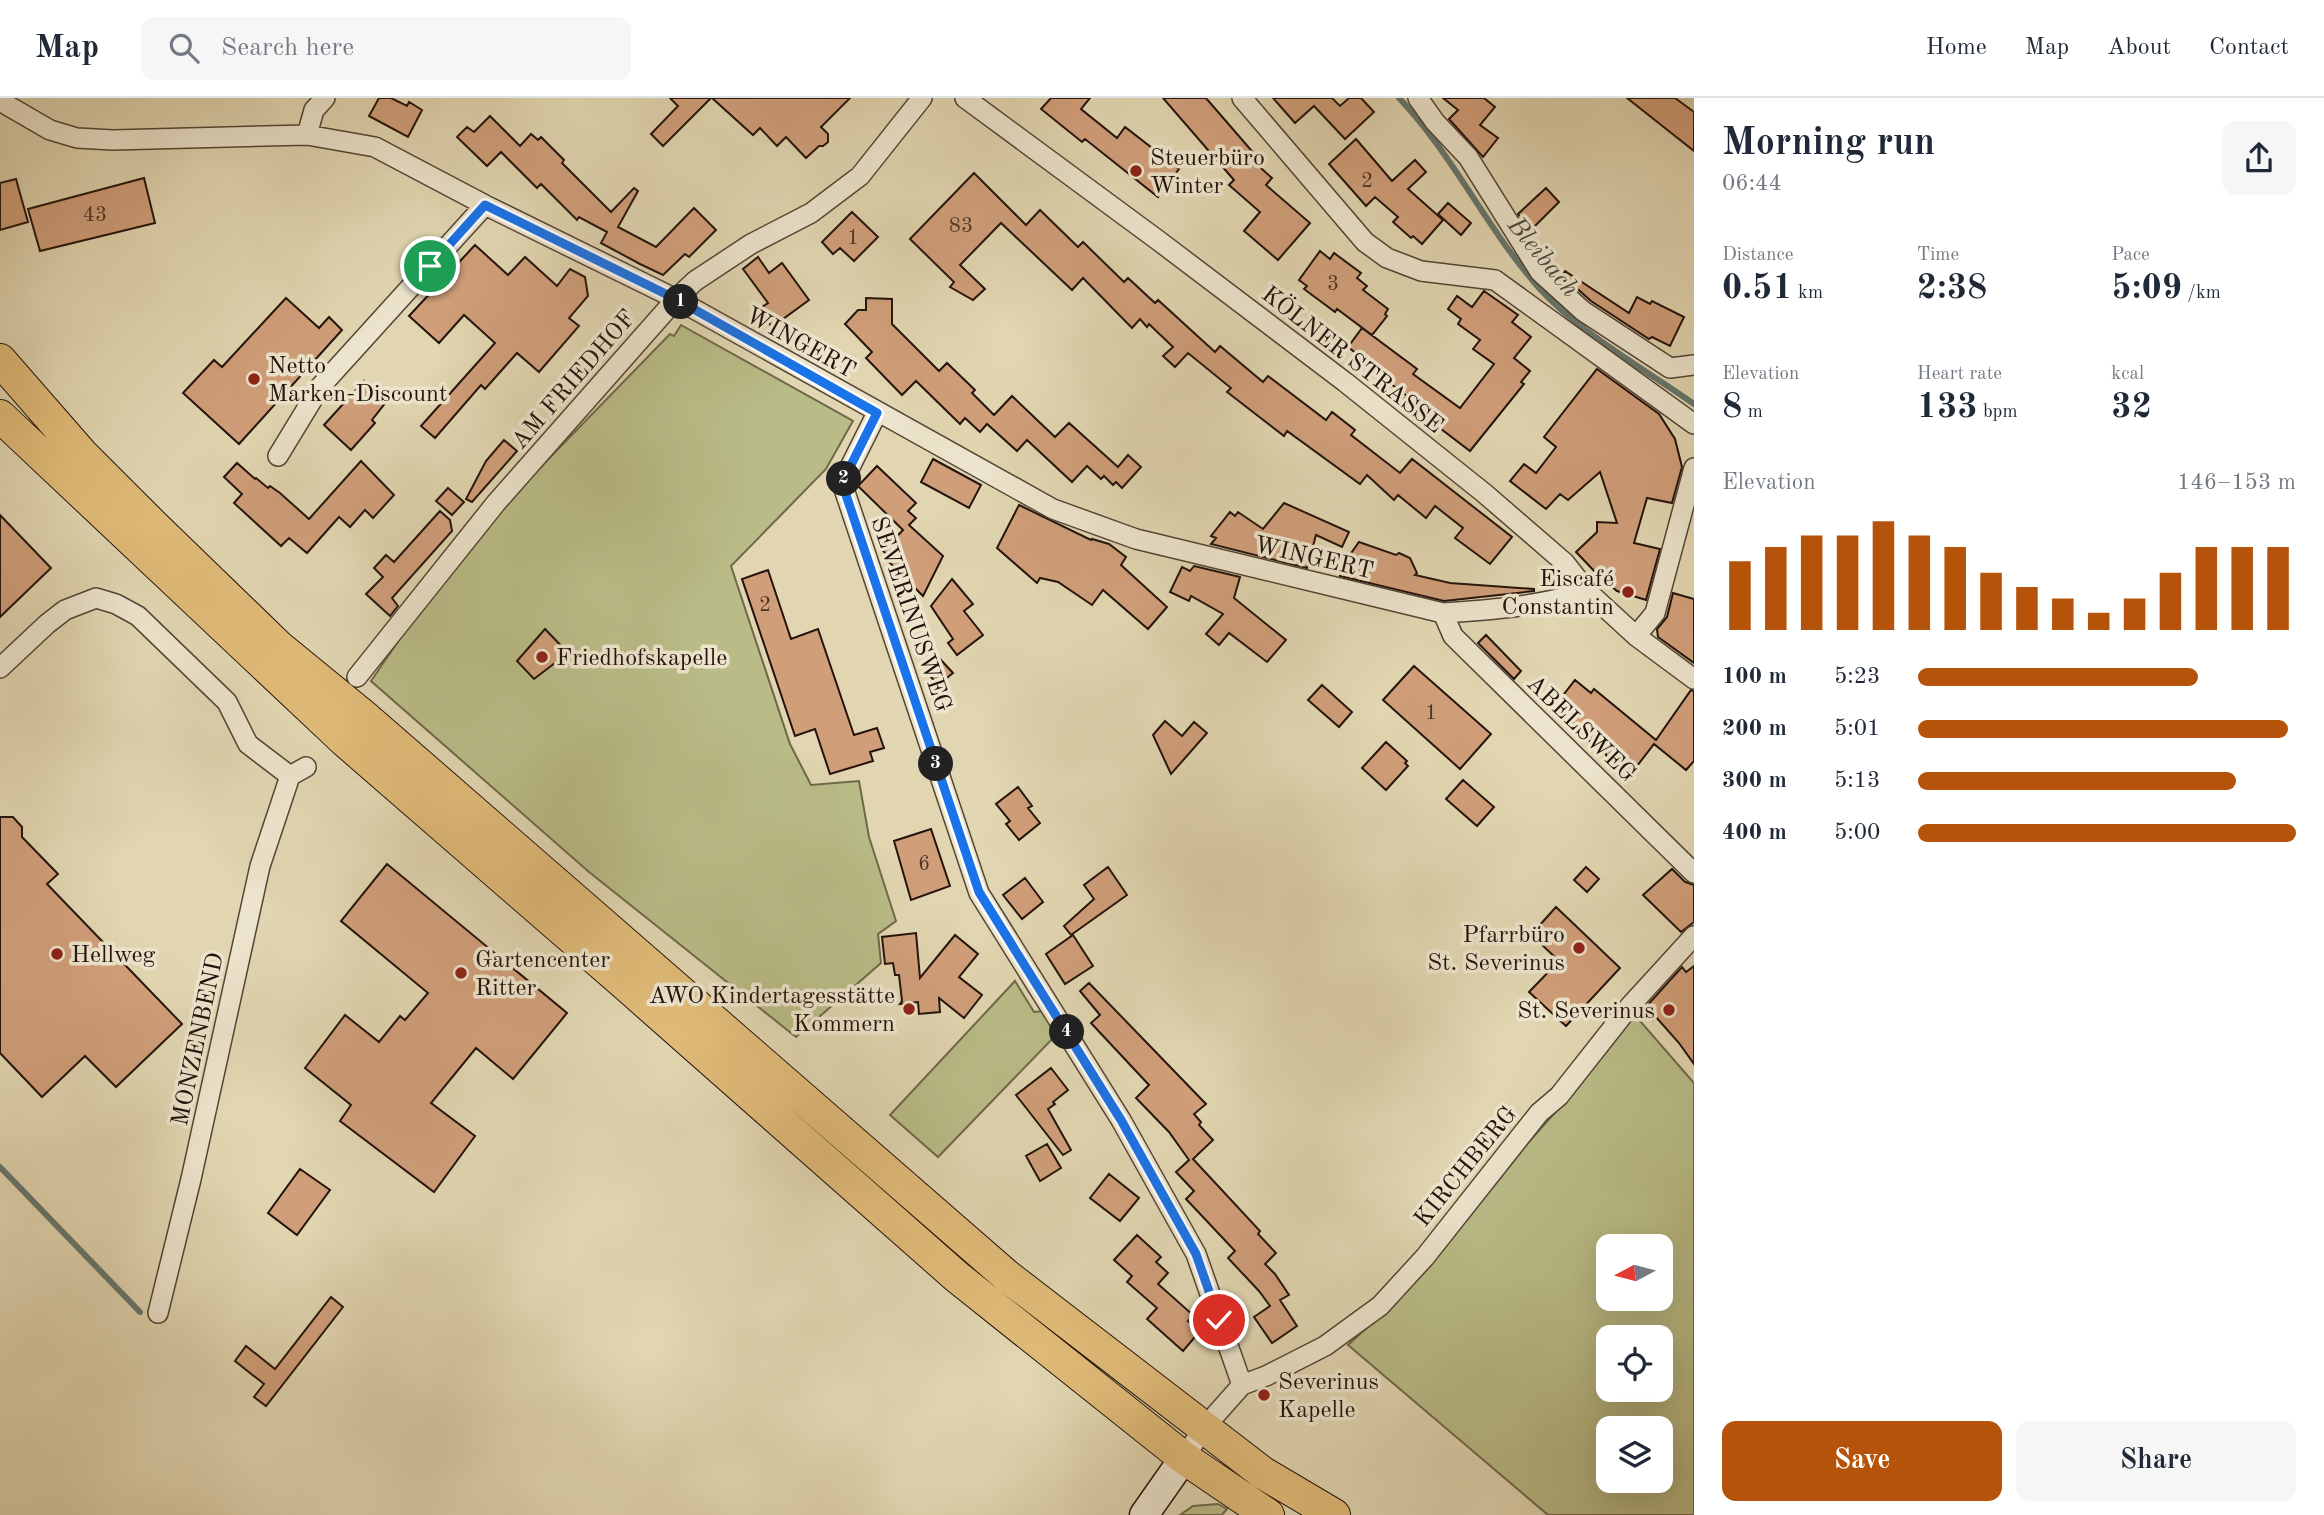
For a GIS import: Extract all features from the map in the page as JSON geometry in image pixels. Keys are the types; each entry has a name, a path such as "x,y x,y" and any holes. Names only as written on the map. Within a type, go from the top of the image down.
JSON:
{"main road":[{"path":"0,360 82,454 279,646 367,719 1007,1276 1263,1473 1334,1515"},
{"path":"0,416 345,741 957,1277 1184,1458 1268,1515"}],"street":[{"path":"307,135 314,110 325,98"},
{"name":"AM FRIEDHOF","path":"357,677 496,503 676,299 695,281 751,244 811,213 860,176 922,98"},
{"name":"KÖLNER STRASSE","path":"965,98 1356,391 1507,511 1565,564 1587,591 1636,636 1694,679"},
{"path":"1242,98 1365,242 1387,258 1421,271 1495,280 1694,424"},
{"path":"1418,98 1435,122 1468,157 1540,272 1583,311 1670,368 1694,365"},
{"name":"WINGERT","path":"0,102 50,130 77,138 307,135 375,147 485,205 676,299 1053,509 1136,539 1443,613 1486,611 1558,600 1587,591"},
{"path":"278,456 320,387 485,205"},
{"name":"SEVERINUSWEG","path":"877,413 842,483 979,892 1121,1120 1196,1254 1242,1385"},
{"path":"1636,636 1655,613 1694,468"},
{"name":"MONZENBEND","path":"0,668 65,610 96,598 116,604 138,616 228,702 248,744 298,772 260,866 194,1165 158,1313"},
{"name":"ABELSWEG","path":"1443,613 1453,636 1694,873"},
{"name":"KIRCHBERG","path":"1242,1385 1325,1346 1380,1306 1424,1256 1539,1113 1559,1096 1630,1006 1694,936"},
{"path":"1144,1515 1203,1429 1242,1385"}],"green space":[{"path":"681,325 853,421 826,469 731,566 790,744 811,785 859,781 869,837 896,921 878,934 881,963 796,1037 589,872 371,681 462,548 670,334 674,336"},
{"path":"1015,981 1034,1012 1044,1011 1057,1034 938,1157 890,1115"},
{"path":"1634,1014 1694,1083 1694,1515 1548,1515 1348,1345 1401,1296 1476,1201 1560,1107"},
{"path":"1218,1504 1227,1509 1222,1515 1180,1515 1193,1506"}],"building":[{"path":"379,98 391,98 407,106 409,102 422,110 408,137 369,116"},
{"path":"670,98 711,98 663,146 651,134 678,106"},
{"path":"712,98 850,98 821,127 828,134 828,142 806,158 786,137 777,146 760,128 753,135"},
{"path":"1051,98 1090,98 1081,109 1117,138 1125,127 1179,169 1158,197 1085,139 1082,142 1041,109"},
{"path":"1163,98 1206,98 1257,157 1253,161 1272,178 1266,185 1310,223 1278,260 1244,231 1260,212 1229,185 1234,180"},
{"path":"1273,98 1332,98 1340,106 1349,98 1361,98 1374,112 1345,139 1314,106 1295,123"},
{"path":"1443,98 1484,98 1495,107 1480,125 1498,138 1483,157 1449,119 1458,110"},
{"path":"1627,98 1675,98 1694,112 1694,151"},
{"path":"490,116 520,146 531,134 538,140 541,137 564,160 562,163 611,212 634,188 638,191 618,227 656,247 694,208 716,230 689,257 685,254 663,275 640,264 601,243 607,232 579,217 577,220 541,184 537,188 501,152 487,166 457,137 467,127 474,132"},
{"path":"1356,139 1392,181 1415,160 1426,172 1408,189 1443,220 1422,244 1393,222 1398,217 1375,197 1366,206 1329,164"},
{"path":"974,173 1026,225 1040,210 1078,247 1083,242 1124,282 1128,278 1155,303 1158,300 1215,352 1220,346 1263,382 1268,376 1326,420 1332,412 1355,430 1351,435 1400,473 1412,459 1512,537 1490,564 1455,538 1463,528 1435,506 1426,518 1398,495 1394,500 1367,475 1360,484 1287,431 1284,436 1227,392 1231,388 1188,353 1175,367 1163,356 1173,347 1149,324 1147,327 1140,319 1132,328 1083,278 1072,290 1001,223 960,265 985,289 973,300 950,287 954,282 910,239"},
{"path":"144,178 155,223 40,251 28,209"},
{"path":"16,179 28,222 0,230 0,183"},
{"path":"1546,188 1559,202 1529,232 1518,214"},
{"path":"1448,203 1471,223 1461,235 1438,214"},
{"path":"852,212 878,237 854,261 840,248 833,254 822,242"},
{"path":"475,245 508,275 525,257 557,286 570,269 585,277 588,296 569,318 579,326 539,372 517,353 485,389 481,385 435,438 421,426 495,343 464,315 439,343 409,316"},
{"path":"1320,251 1330,259 1334,253 1361,273 1357,278 1367,286 1363,290 1388,309 1385,314 1387,316 1372,335 1304,289 1307,286 1299,280"},
{"path":"758,257 769,273 782,263 809,300 772,327 759,309 768,303 743,269"},
{"path":"1565,271 1629,313 1637,297 1650,304 1652,301 1684,317 1670,346 1652,337 1649,339 1591,301 1562,275"},
{"path":"1484,291 1518,315 1512,322 1531,337 1514,358 1530,371 1521,382 1524,384 1470,451 1403,400 1407,396 1355,357 1357,354 1348,347 1362,328 1417,369 1413,374 1460,408 1494,364 1473,349 1480,340 1458,324 1461,319 1448,309 1457,296 1472,307"},
{"name":"Netto Marken-Discount","path":"286,298 319,328 329,317 342,330 239,444 183,393 214,360 222,367"},
{"path":"866,298 892,299 892,324 939,371 947,363 975,390 972,393 994,415 1012,396 1055,437 1069,423 1118,467 1128,455 1141,467 1122,488 1116,482 1113,485 1104,476 1101,479 1087,466 1072,482 1027,440 1017,451 987,424 980,432 965,418 960,424 916,381 902,395 866,358 872,352 845,324 858,310 866,310"},
{"path":"1597,369 1659,414 1675,439 1682,467 1672,503 1647,498 1634,543 1660,549 1646,600 1617,591 1576,552 1597,532 1597,522 1617,523 1600,472 1568,500 1560,494 1546,509 1510,481 1524,464 1536,473 1556,447 1544,437"},
{"path":"364,381 386,402 372,420 375,423 351,450 324,425"},
{"path":"504,440 517,451 472,502 466,499 486,461"},
{"path":"933,459 981,485 969,508 921,482"},
{"path":"361,461 394,495 373,518 365,510 350,527 339,517 307,553 289,538 281,546 234,503 242,494 224,477 237,463 255,479 280,493 309,519"},
{"path":"877,466 916,503 908,511 916,518 909,525 943,556 923,596 888,561 891,558 883,551 903,530 858,486"},
{"path":"448,488 464,502 452,515 436,501"},
{"path":"1284,503 1349,532 1342,547 1316,535 1307,568 1211,544 1216,538 1211,536 1230,512 1235,516 1238,512 1263,529"},
{"path":"1019,505 1091,540 1109,544 1126,557 1121,565 1167,607 1148,629 1103,590 1092,605 1058,582 1040,578 1037,583 997,548"},
{"path":"440,511 450,520 452,531 392,598 398,606 390,616 366,594 383,577 374,568 386,555 394,562"},
{"path":"0,515 51,568 0,617"},
{"path":"1359,542 1410,558 1417,573 1415,575 1450,583 1534,591 1444,601 1340,576 1342,566"},
{"path":"1194,566 1240,577 1234,598 1286,640 1267,662 1229,633 1219,645 1206,634 1223,614 1191,596 1189,601 1170,592 1182,567 1190,571"},
{"path":"768,570 791,639 818,629 854,735 877,728 884,748 870,752 873,761 830,774 815,729 795,736 742,579"},
{"path":"952,579 973,604 964,611 983,635 957,655 948,643 953,639 931,606"},
{"path":"1673,593 1694,599 1694,663 1658,637 1657,629 1667,617"},
{"name":"Friedhofskapelle","path":"545,629 568,653 534,679 517,661"},
{"path":"1486,635 1521,671 1514,679 1478,643"},
{"path":"940,659 953,673 938,685 926,671"},
{"path":"1414,666 1491,734 1460,769 1383,700"},
{"path":"1575,680 1591,693 1594,689 1656,740 1691,690 1694,691 1694,761 1686,770 1654,744 1627,779 1607,762 1606,754 1585,737 1587,734 1569,720 1572,716 1557,703"},
{"path":"1322,685 1352,712 1339,727 1308,700"},
{"path":"1165,721 1182,736 1194,722 1207,733 1171,774 1153,735"},
{"path":"1386,742 1407,761 1405,763 1408,766 1386,790 1362,768"},
{"path":"1463,780 1494,807 1477,826 1446,799"},
{"path":"1018,787 1032,806 1028,808 1040,823 1019,840 1006,824 1010,821 996,804"},
{"name":"Hellweg","path":"0,817 13,817 22,827 22,837 58,874 47,884 182,1024 116,1087 85,1056 42,1097 0,1053"},
{"path":"931,829 950,886 911,900 894,841"},
{"path":"387,864 567,1013 513,1079 476,1048 431,1103 475,1136 434,1192 340,1121 351,1105 305,1068 345,1015 379,1042 400,1016 405,1020 428,993 341,921"},
{"path":"1108,867 1127,895 1071,935 1064,926 1094,899 1084,885"},
{"path":"1586,867 1599,879 1587,892 1574,880"},
{"path":"1672,869 1685,882 1694,885 1694,922 1681,932 1643,895"},
{"path":"1025,878 1043,902 1022,919 1003,895"},
{"path":"1556,907 1620,968 1566,1026 1529,992 1559,961 1539,942 1546,935 1538,927"},
{"path":"916,933 920,978 955,935 978,954 959,977 982,995 964,1018 939,998 940,1012 919,1014 918,1002 900,1004 902,1001 899,975 895,975 893,963 885,964 882,937"},
{"path":"1073,935 1093,966 1065,984 1046,954"},
{"name":"St. Severinus","path":"1694,966 1694,1064 1656,1017 1653,1020 1644,1009 1682,967 1686,972"},
{"path":"1089,983 1206,1104 1194,1114 1201,1122 1199,1125 1213,1140 1193,1159 1260,1231 1258,1234 1276,1253 1265,1264 1289,1295 1280,1300 1297,1326 1272,1343 1254,1317 1270,1306 1228,1258 1235,1251 1186,1199 1194,1191 1176,1172 1189,1160 1169,1132 1136,1098 1149,1085 1091,1023 1100,1015 1080,991"},
{"path":"1051,1068 1068,1090 1048,1109 1071,1150 1063,1155 1016,1095"},
{"path":"1047,1144 1061,1168 1040,1181 1026,1156"},
{"path":"300,1169 330,1190 297,1235 268,1213"},
{"path":"1109,1174 1139,1198 1120,1221 1090,1198"},
{"path":"1137,1235 1161,1257 1156,1262 1168,1273 1158,1284 1193,1315 1188,1321 1200,1331 1183,1351 1147,1319 1157,1308 1127,1282 1132,1276 1114,1260"},
{"path":"331,1297 343,1307 266,1406 254,1397 264,1384 235,1361 246,1346 275,1369"}],"waterway":[{"name":"Bleibach","path":"1399,98 1436,143 1520,265 1539,288 1573,320 1613,350 1694,404"},
{"path":"0,1167 140,1312"}],"place":[{"name":"Steuerbüro Winter","path":"1136,171"},
{"name":"Netto Marken-Discount","path":"254,379"},
{"name":"Eiscafé Constantin","path":"1628,592"},
{"name":"Friedhofskapelle","path":"542,657"},
{"name":"Pfarrbüro St. Severinus","path":"1579,948"},
{"name":"Hellweg","path":"57,954"},
{"name":"Gartencenter Ritter","path":"461,973"},
{"name":"AWO Kindertagesstätte Kommern","path":"909,1009"},
{"name":"St. Severinus","path":"1669,1010"},
{"name":"Severinus Kapelle","path":"1264,1395"}],"route":[{"path":"430,266 485,205 676,299 877,413 842,483 979,892 1121,1120 1196,1254 1219,1320"}]}
